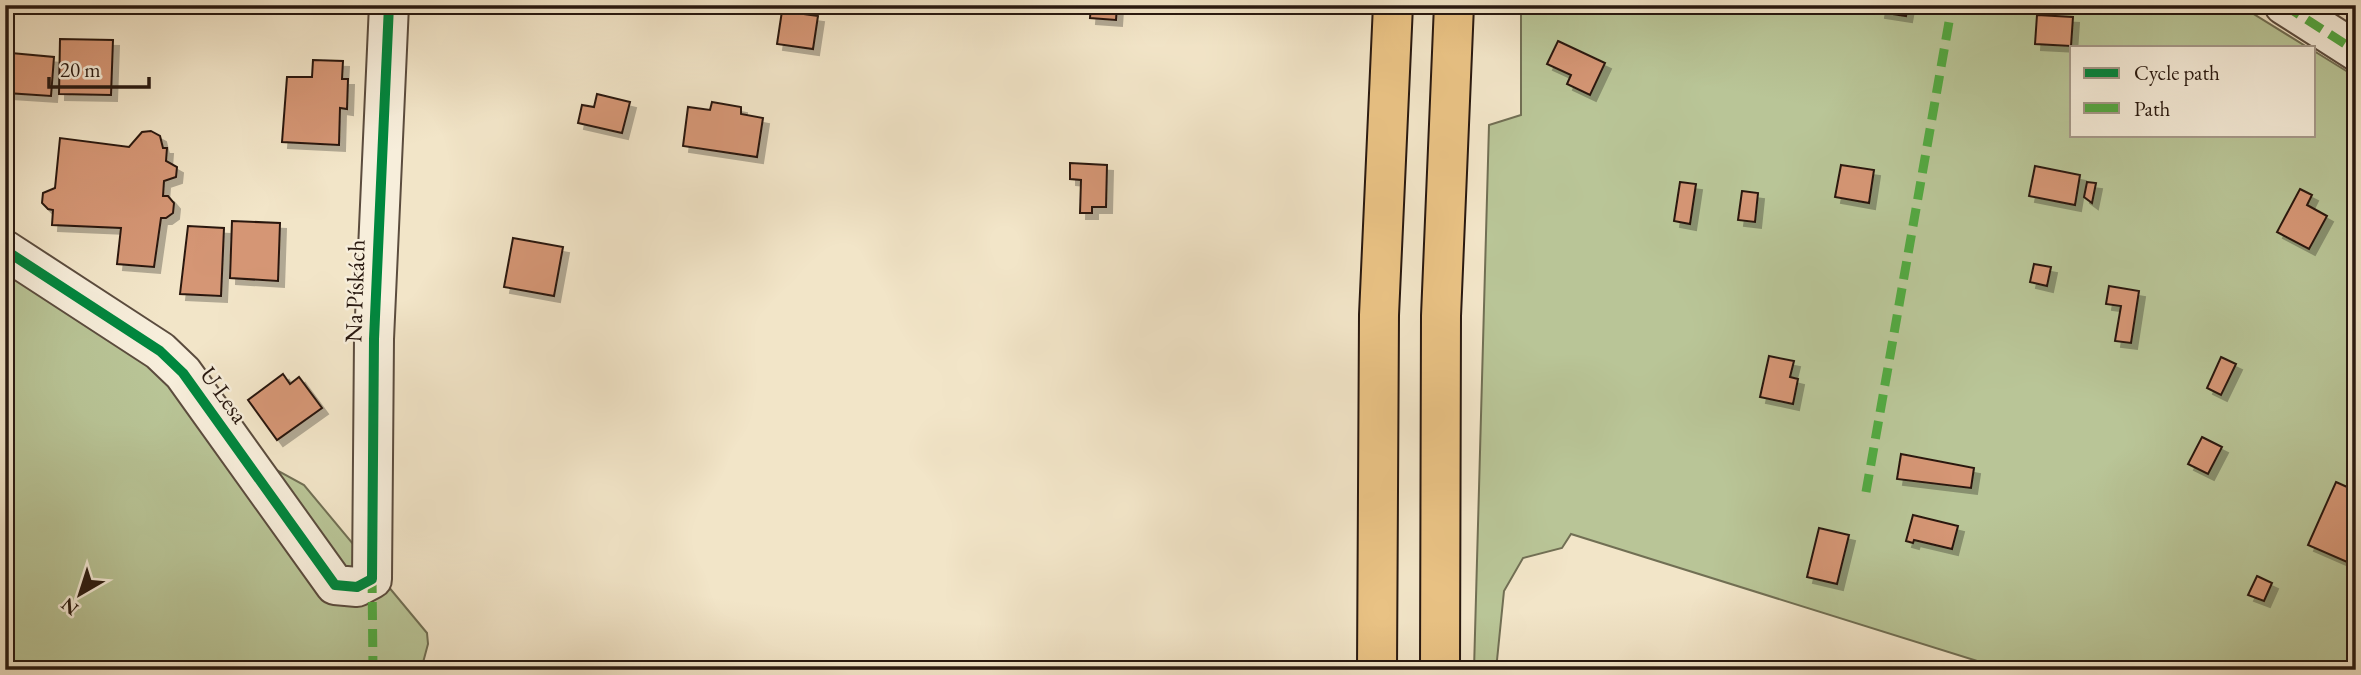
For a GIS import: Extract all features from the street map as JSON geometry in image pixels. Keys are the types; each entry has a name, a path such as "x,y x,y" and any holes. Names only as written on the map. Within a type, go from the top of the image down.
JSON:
{"highway":[{"path":"1377,670 1379,315 1393,5"},
{"path":"1440,670 1441,316 1454,5"}],"street":[{"name":"Na Pískách","path":"372,579 374,339 389,5"},
{"path":"2284,5 2356,51"},
{"name":"U Lesa","path":"5,250 160,351 183,373 335,585 357,587 372,579"}],"green space":[{"path":"1521,5 2239,5 2305,46 2070,46 2070,136 2316,136 2316,52 2356,77 2356,670 2006,670 1571,534 1562,548 1523,558 1504,591 1496,670 1474,670 1489,125 1521,115"},
{"path":"5,239 169,372 220,439 304,485 427,633 428,644 421,670 5,670"}],"building":[{"path":"1091,5 1117,5 1116,20 1090,18"},
{"path":"1880,5 1908,5 1906,16 1879,12"},
{"path":"782,11 818,16 813,49 777,44"},
{"path":"2037,15 2073,17 2071,46 2035,44"},
{"path":"60,39 113,40 111,95 59,94"},
{"path":"1558,41 1605,63 1590,95 1567,84 1571,75 1547,64"},
{"path":"5,51 11,52 8,93 5,93"},
{"path":"11,53 54,57 51,96 7,93"},
{"path":"313,60 343,61 342,79 348,79 347,109 340,108 339,145 282,142 287,77 312,77"},
{"path":"597,94 630,102 622,133 578,123 582,105 594,107"},
{"path":"712,102 741,107 741,114 763,118 757,157 683,146 688,107 710,110"},
{"path":"151,131 160,136 163,148 167,148 166,161 177,167 176,177 164,181 163,196 168,196 174,203 173,213 161,218 154,267 117,264 121,228 52,225 53,210 42,203 43,193 55,188 60,138 129,147 142,132"},
{"path":"1070,163 1107,165 1106,207 1092,207 1092,213 1080,213 1081,180 1070,179"},
{"path":"1841,165 1874,170 1869,203 1835,197"},
{"path":"2035,166 2080,175 2075,205 2029,196"},
{"path":"1680,182 1696,184 1690,224 1674,221"},
{"path":"2087,182 2096,183 2092,203 2084,197"},
{"path":"2300,189 2312,195 2307,205 2327,216 2309,249 2277,232"},
{"path":"1742,191 1758,193 1755,222 1738,220"},
{"path":"232,221 280,223 278,281 230,278"},
{"path":"188,226 224,228 221,296 180,294"},
{"path":"513,238 563,247 554,296 504,287"},
{"path":"2034,264 2051,267 2047,286 2030,282"},
{"path":"2109,286 2139,291 2131,343 2115,341 2121,306 2106,304"},
{"path":"1769,356 1794,361 1790,377 1798,379 1793,404 1760,397"},
{"path":"2221,357 2236,364 2221,395 2207,388"},
{"path":"283,374 290,384 299,377 322,408 277,440 248,400"},
{"path":"2202,437 2222,447 2208,474 2188,464"},
{"path":"1901,454 1974,468 1971,488 1897,479"},
{"path":"2336,482 2356,491 2354,565 2308,545"},
{"path":"1913,515 1958,526 1952,549 1914,540 1913,543 1906,541"},
{"path":"1819,528 1849,535 1837,584 1807,577"},
{"path":"2257,576 2272,583 2264,601 2248,595"}],"marked path":[{"path":"1866,492 1952,5"},
{"path":"2284,5 2356,51"},
{"path":"372,575 373,670"}],"cycle path":[{"path":"5,250 160,351 183,373 335,585 357,587 372,579 374,339 389,5"}]}
